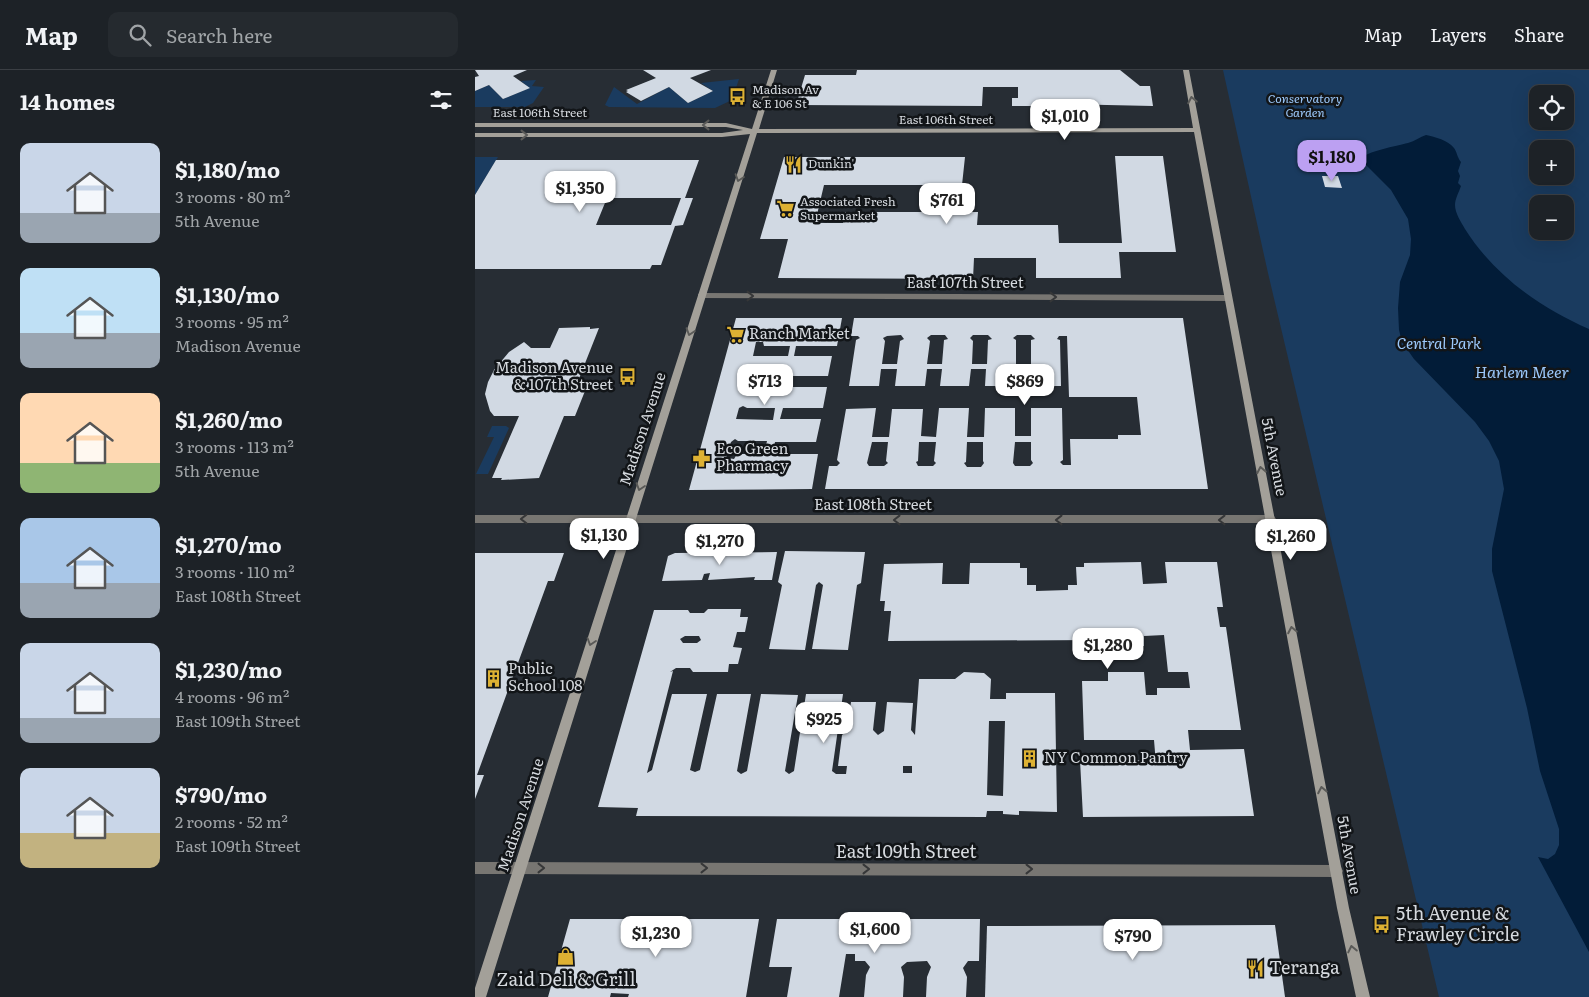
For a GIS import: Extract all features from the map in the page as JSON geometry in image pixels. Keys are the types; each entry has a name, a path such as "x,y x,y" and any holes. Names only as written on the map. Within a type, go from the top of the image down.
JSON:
{"main road":[{"name":"Madison Avenue","path":"479,997 774,70"},
{"name":"5th Avenue","path":"1186,70 1337,870 1363,997"},
{"name":"East 106th Street","path":"475,125 726,125 754,131"},
{"name":"East 106th Street","path":"475,135 722,135 754,131 1198,130"}],"street":[{"name":"East 107th Street","path":"701,296 1228,298"},
{"name":"East 108th Street","path":"475,519 1271,519"},
{"name":"East 109th Street","path":"475,868 1337,870"}],"green space":[{"name":"Central Park","path":"1223,70 1589,70 1589,997 1439,997 1268,273"},
{"path":"739,79 732,100 715,108 609,107 605,105 614,87 637,104 669,87 688,103 713,91 701,83"},
{"path":"536,80 532,86 544,87 533,103 525,107 475,107 475,91 489,85 503,99 529,88 521,81"},
{"path":"475,157 498,157 475,195"},
{"path":"492,426 506,426 509,428 488,474 476,474 494,437 487,437"}],"water":[{"name":"Harlem Meer","path":"1426,135 1441,139 1451,145 1461,162 1458,171 1460,176 1458,183 1461,186 1455,208 1465,229 1477,246 1519,288 1553,311 1589,329 1589,952 1538,857 1548,859 1555,854 1559,845 1559,829 1540,771 1527,708 1492,571 1492,549 1504,489 1499,461 1489,441 1475,422 1414,359 1402,342 1399,330 1398,308 1400,282 1410,255 1411,239 1408,219 1391,190 1360,159 1376,151 1408,143"}],"building":[{"path":"475,70 527,70 513,76 530,88 503,99 489,85 475,91 475,77 479,76"},
{"path":"643,70 711,70 690,78 713,91 688,103 669,87 641,101 626,92 628,91 626,90 656,78"},
{"path":"857,70 1120,70 1140,86 1150,86 1153,106 1061,104 1061,106 1012,106 1012,98 1018,98 1018,87 983,87 982,106 796,105 805,75 856,75"},
{"path":"1115,156 1163,156 1176,252 1119,252 1121,278 1036,278 1036,258 974,258 973,279 778,278 788,239 760,239 784,157 965,157 962,185 824,185 815,223 843,223 845,212 978,212 977,225 1058,225 1059,243 1122,243"},
{"path":"496,160 699,160 685,198 693,198 683,225 675,226 661,265 652,265 650,269 475,269 475,195","holes":["607,198 681,198 671,225 596,225"]},
{"path":"1322,176 1338,176 1342,188 1325,187"},
{"path":"736,318 842,318 837,346 796,346 794,356 832,356 828,376 790,376 787,387 827,387 823,408 783,408 780,419 821,419 816,442 775,442 773,454 818,454 812,489 689,490","holes":["756,342 763,342 764,346 790,346 788,356 753,356","747,376 782,376 780,388 744,388","743,406 747,408 775,408 773,420 736,419 739,408","735,439 738,441 767,441 764,454 737,454 734,459 726,456 731,442"]},
{"path":"854,318 1183,318 1208,489 825,489 829,466 837,466 840,463 837,460 846,409 876,408 872,437 889,437 892,409 923,409 921,436 936,437 939,408 969,408 967,437 984,437 985,408 1015,408 1015,436 1031,436 1031,408 1062,408 1063,460 1060,462 1063,465 1071,465 1070,439 1118,439 1118,435 1141,435 1137,397 1069,397 1067,336 1059,336 1057,339 1060,340 1061,386 1031,386 1031,368 1016,368 1015,386 985,386 986,369 971,369 969,386 940,386 942,369 927,369 925,386 895,386 897,369 881,369 879,386 849,386 856,340 860,338 858,336 851,336","holes":["901,335 904,339 900,341 897,364 882,364 885,341 883,338","931,335 945,335 948,339 944,340 942,364 927,364 930,341 927,338","973,335 988,335 992,339 988,340 987,364 972,364 973,341 970,338","1017,335 1031,335 1035,339 1031,340 1031,364 1016,364 1016,340 1013,338","872,442 888,442 886,461 888,463 884,466 869,466 867,463","919,442 936,442 934,461 936,463 933,466 918,466 916,462 918,461","967,442 983,442 984,463 981,467 967,467 964,463 966,462","1015,442 1031,442 1031,460 1033,463 1030,466 1015,466 1013,463"]},
{"path":"590,327 590,329 599,328 578,381 589,381 575,416 564,416 539,478 501,480 502,478 492,478 519,416 494,416 490,411 485,394 494,370 509,352 524,342 531,348 550,348 559,328"},
{"path":"785,551 865,552 861,583 857,585 848,650 812,649 823,585 819,582 816,585 805,650 769,649 782,585 778,582"},
{"path":"777,552 772,580 754,580 755,577 708,580 710,573 704,574 702,580 662,581 668,556 675,553"},
{"name":"Public School 108","path":"475,553 564,553 554,581 548,581 477,775 484,775 475,799"},
{"path":"1141,562 1143,584 1167,583 1165,562 1217,562 1223,607 1217,607 1220,627 1226,627 1241,730 1188,730 1190,750 1244,749 1254,816 1083,817 1080,760 1147,760 1148,764 1156,764 1154,740 1084,740 1082,681 1108,681 1108,672 1144,672 1146,695 1157,695 1157,688 1190,688 1188,672 1168,672 1164,635 1144,636 1144,646 1095,646 1095,640 888,641 891,611 884,611 885,601 880,601 884,564 943,563 942,584 969,584 970,563 1020,563 1020,568 1027,568 1027,585 1036,585 1036,591 1068,590 1068,585 1077,585 1076,567 1084,567 1084,563"},
{"path":"708,609 741,609 740,617 748,617 745,632 737,632 733,647 742,648 738,664 729,664 728,672 693,672 690,668 676,668 670,672 673,671 647,773 652,770 672,694 707,694 690,770 695,772 700,770 717,694 751,694 737,771 741,774 747,771 761,694 798,695 785,771 789,774 794,771 806,694 843,694 832,771 836,774 846,774 847,766 838,766 842,735 847,730 851,702 876,702 873,730 878,735 884,731 887,702 913,703 911,730 915,735 919,679 955,679 964,672 984,673 991,679 990,699 1006,699 1006,693 1055,693 1057,812 1019,811 1019,815 1003,814 1003,811 987,811 986,817 636,816 638,808 598,807 654,610 688,610 690,613 704,613","holes":["685,636 699,636 701,640 697,643 683,643 680,639","989,721 1005,721 1003,796 987,795","903,766 912,766 912,773 903,773"]},
{"path":"570,919 759,919 746,997 628,997 629,994 611,993 610,997 548,997"},
{"path":"777,919 980,919 979,961 968,961 963,968 967,977 966,997 926,997 927,977 931,967 927,961 907,962 901,967 904,977 903,997 864,997 866,975 870,967 865,961 855,961 855,954 846,954 839,997 787,997 792,967 769,967"},
{"path":"1275,925 1285,997 985,997 987,926"}],"place":[{"name":"Madison Av & E 106 St","path":"738,97"},
{"name":"Dunkin'","path":"794,164"},
{"name":"Associated Fresh Supermarket","path":"786,209"},
{"name":"Ranch Market","path":"735,334"},
{"name":"Madison Avenue & 107th Street","path":"627,377"},
{"name":"Eco Green Pharmacy","path":"702,458"},
{"name":"Public School 108","path":"494,678"},
{"name":"NY Common Pantry","path":"1030,758"},
{"name":"5th Avenue & Frawley Circle","path":"1382,924"},
{"name":"Zaid Deli & Grill","path":"566,957"},
{"name":"Teranga","path":"1255,968"}],"park label":[{"name":"Conservatory Garden","path":"1305,106"}]}
